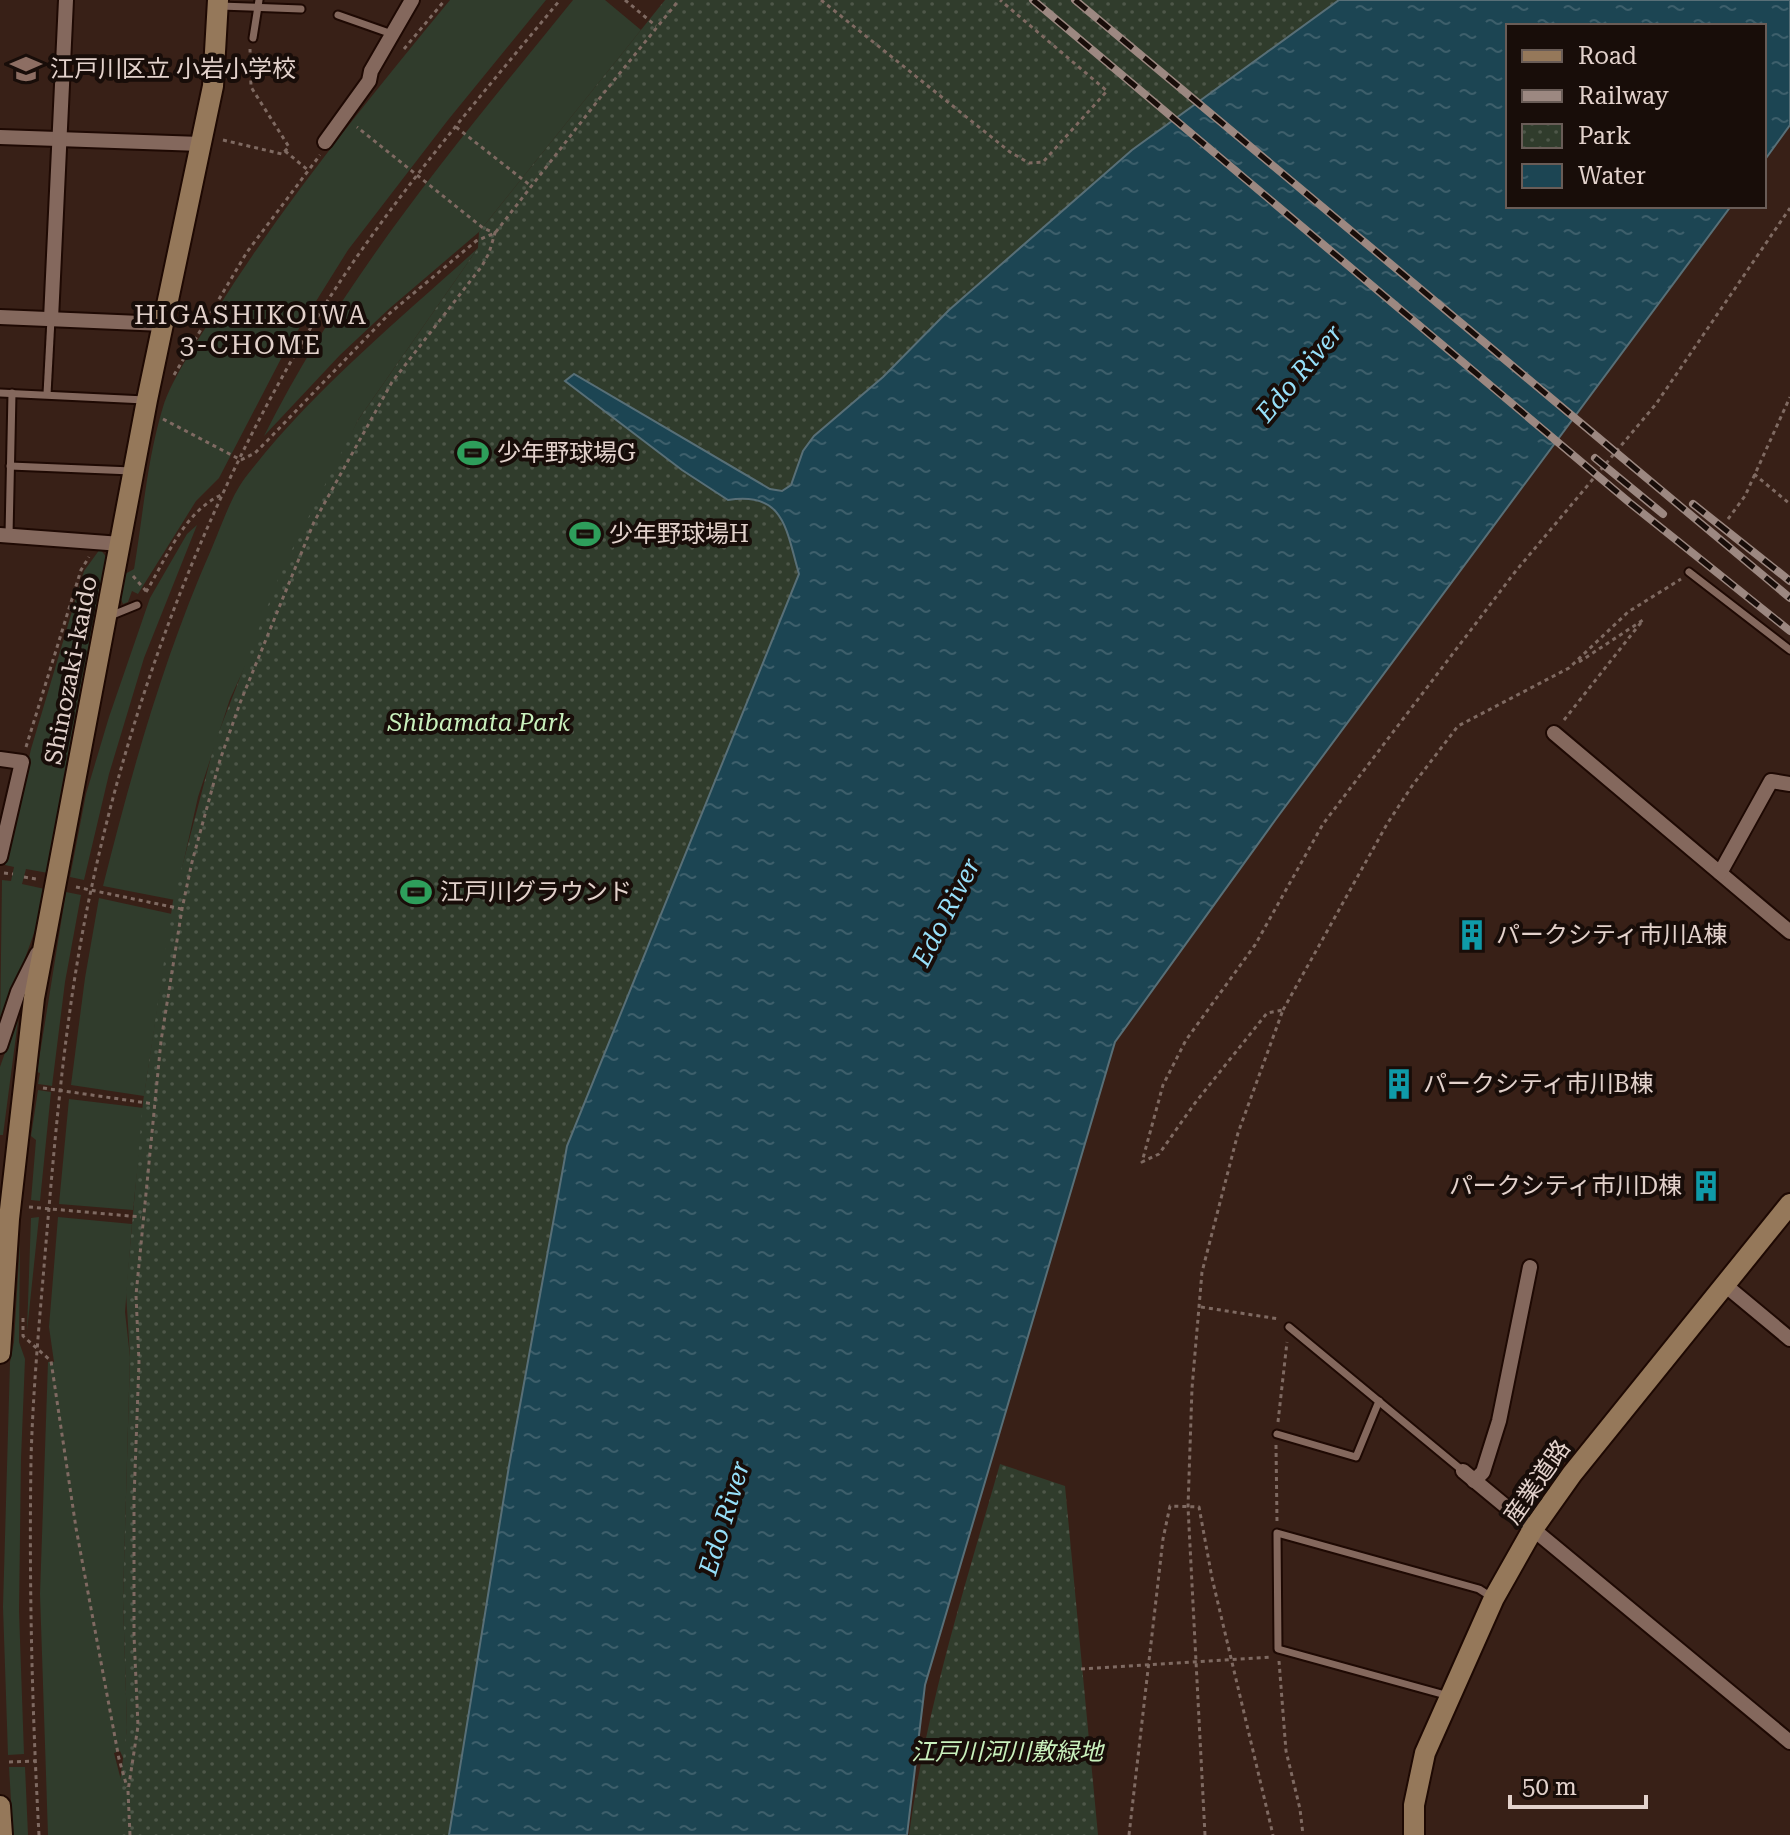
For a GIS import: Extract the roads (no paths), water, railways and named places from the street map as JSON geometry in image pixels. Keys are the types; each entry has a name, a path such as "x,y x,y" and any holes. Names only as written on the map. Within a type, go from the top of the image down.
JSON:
{"main road":[{"name":"Shinozaki-kaido","path":"0,1353 15,1159 34,998 134,471 152,408 164,324 208,142 218,3"},
{"name":"産業道路","path":"1417,1833 1417,1786 1425,1753 1494,1598 1533,1529 1572,1474 1790,1204"},
{"path":"0,1806 2,1835"}],"street":[{"path":"51,319 66,0"},
{"path":"325,146 369,81 371,71 412,0"},
{"path":"0,137 208,142"},
{"path":"0,317 164,324"},
{"path":"4,535 121,544"},
{"path":"1554,733 1790,932"},
{"path":"0,759 22,762 0,857"},
{"path":"1720,873 1771,781 1790,784"},
{"path":"0,1046 18,992 45,940"},
{"path":"1468,1476 1483,1472 1499,1421 1530,1267"},
{"path":"1725,1285 1790,1339"},
{"path":"1468,1476 1790,1742"}],"lane":[{"path":"218,3 301,9"},
{"path":"253,38 259,4"},
{"path":"338,15 392,34"},
{"path":"47,394 51,319"},
{"path":"0,393 47,394 152,408"},
{"path":"4,535 12,393"},
{"path":"10,466 134,471"},
{"path":"1689,572 1790,650"},
{"path":"108,616 137,605"},
{"path":"1289,1327 1468,1476"},
{"path":"1277,1434 1356,1457 1379,1401"},
{"path":"1451,1697 1278,1649 1277,1533 1479,1589 1494,1598"}],"water":[{"name":"Edo River","path":"1339,0 1790,0 1790,125 1766,158 1766,24 1506,24 1506,208 1730,208 1276,819 1115,1042 925,1685 907,1835 449,1835 509,1466 567,1146 799,574 786,529 772,508 747,499 728,500 682,470 565,381 574,374 770,489 782,491 791,485 803,451 814,436 883,377 949,310 1132,150"}],"railway":[{"path":"1033,0 1630,503 1790,631"},
{"path":"1075,0 1790,598"},
{"path":"1595,458 1663,514"},
{"path":"1693,504 1790,581"}],"place":[{"name":"江戸川区立 小岩小学校","path":"26,69"},
{"name":"少年野球場G","path":"473,453"},
{"name":"少年野球場H","path":"585,534"},
{"name":"江戸川グラウンド","path":"416,892"},
{"name":"パークシティ市川A棟","path":"1472,935"},
{"name":"パークシティ市川B棟","path":"1399,1084"},
{"name":"パークシティ市川D棟","path":"1706,1186"}],"district":[{"name":"HIGASHIKOIWA 3-CHOME","path":"251,330"}],"park label":[{"name":"Shibamata Park","path":"479,723"},
{"name":"江戸川河川敷緑地","path":"1007,1752"}]}
